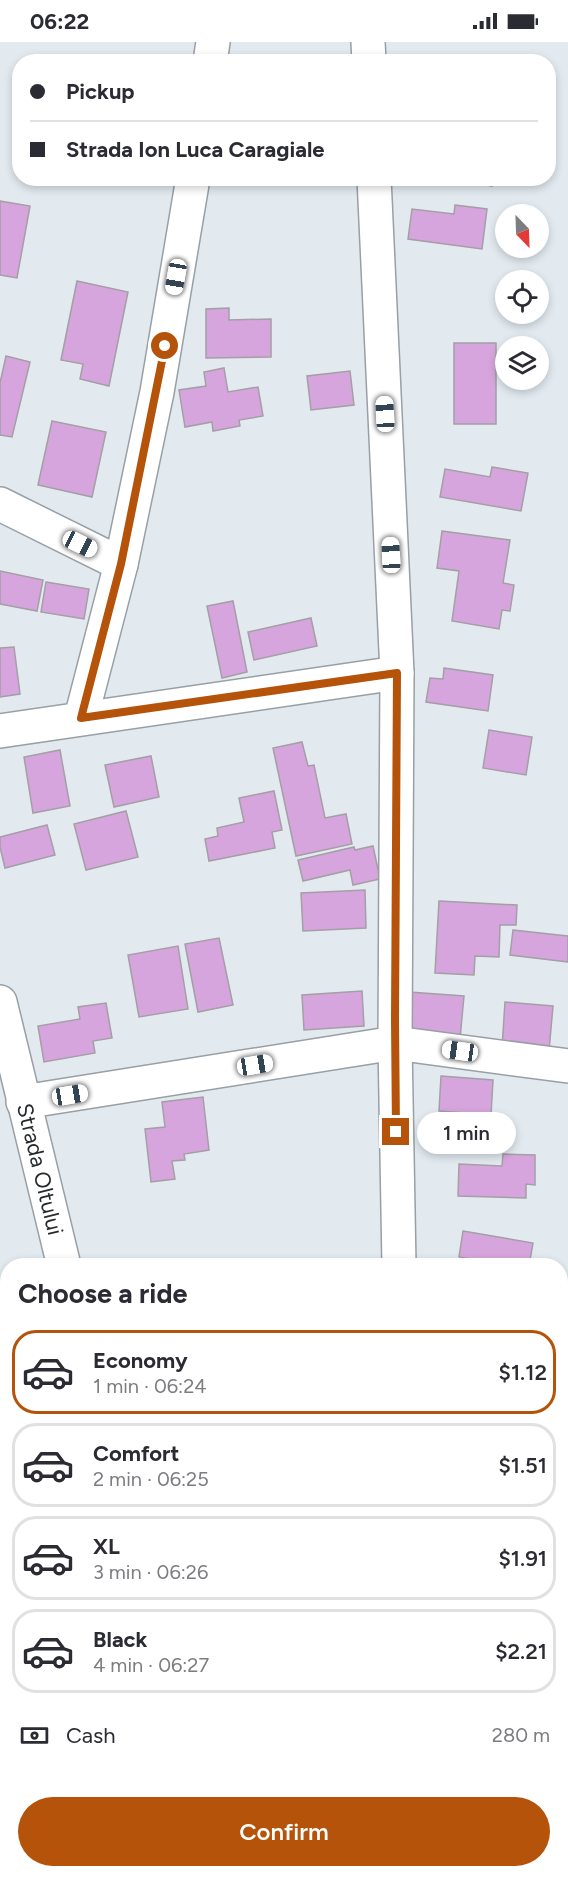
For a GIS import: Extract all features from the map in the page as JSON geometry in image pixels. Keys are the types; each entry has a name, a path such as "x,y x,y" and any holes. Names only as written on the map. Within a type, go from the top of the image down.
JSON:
{"street":[{"path":"81,718 121,564 157,392 191,186"},
{"path":"374,186 397,673 395,1042 399,1258"},
{"path":"0,504 121,564"},
{"path":"0,731 397,673"},
{"name":"Strada Oltului","path":"0,1002 62,1258"},
{"path":"23,1102 395,1042 568,1066"}],"building":[{"path":"0,201 30,206 17,278 0,275"},
{"path":"455,205 487,209 482,249 408,239 412,209 454,214"},
{"path":"77,281 128,292 109,386 80,379 83,364 61,360"},
{"path":"229,308 229,320 271,319 271,357 206,358 206,309"},
{"path":"454,343 495,343 496,424 454,424"},
{"path":"6,356 30,362 12,437 0,435 0,383"},
{"path":"224,368 228,392 258,387 263,416 239,420 240,426 213,431 212,422 185,427 179,390 206,386 204,372"},
{"path":"350,371 354,405 311,410 307,376"},
{"path":"52,421 106,432 92,497 38,485"},
{"path":"492,467 528,473 521,511 440,497 445,469 490,477"},
{"path":"442,531 510,540 503,583 514,585 510,611 502,610 499,629 452,621 459,571 437,568"},
{"path":"0,571 43,580 37,611 0,604"},
{"path":"46,582 89,589 84,619 41,612"},
{"path":"233,601 247,672 222,678 207,606"},
{"path":"311,618 317,646 254,660 248,632"},
{"path":"14,647 20,694 0,697 0,648"},
{"path":"444,668 493,675 488,711 426,702 430,678 443,679"},
{"path":"489,730 532,737 526,775 483,768"},
{"path":"302,742 308,766 314,765 325,818 346,814 352,844 296,856 273,748"},
{"path":"60,750 70,806 33,813 24,757"},
{"path":"151,756 159,797 114,807 105,765"},
{"path":"274,791 282,830 272,832 275,848 209,861 205,839 218,836 217,828 244,822 239,798"},
{"path":"126,811 138,857 86,870 74,824"},
{"path":"47,825 55,855 5,868 0,837"},
{"path":"373,846 380,879 353,885 350,870 303,881 298,860 354,847 355,850"},
{"path":"365,890 366,928 303,931 301,893"},
{"path":"439,901 517,905 516,925 500,925 499,957 475,956 474,975 435,973"},
{"path":"513,930 568,936 568,962 510,955"},
{"path":"219,938 233,1005 198,1012 185,944"},
{"path":"178,946 188,1009 139,1017 128,955"},
{"path":"362,991 364,1026 304,1030 302,995"},
{"path":"409,992 464,996 460,1039 406,1034"},
{"path":"505,1002 553,1006 549,1051 502,1048"},
{"path":"106,1003 112,1038 93,1041 95,1053 44,1062 38,1026 80,1019 78,1007"},
{"path":"441,1076 493,1080 491,1115 439,1111"},
{"path":"203,1097 209,1150 184,1154 185,1160 172,1161 175,1179 151,1182 145,1129 165,1127 162,1102"},
{"path":"503,1154 535,1155 535,1185 526,1184 526,1198 458,1196 459,1164 502,1166"},
{"path":"463,1231 533,1243 530,1258 459,1257"}],"route":[{"path":"165,346 121,564 81,718 397,673 396,1132"}]}
